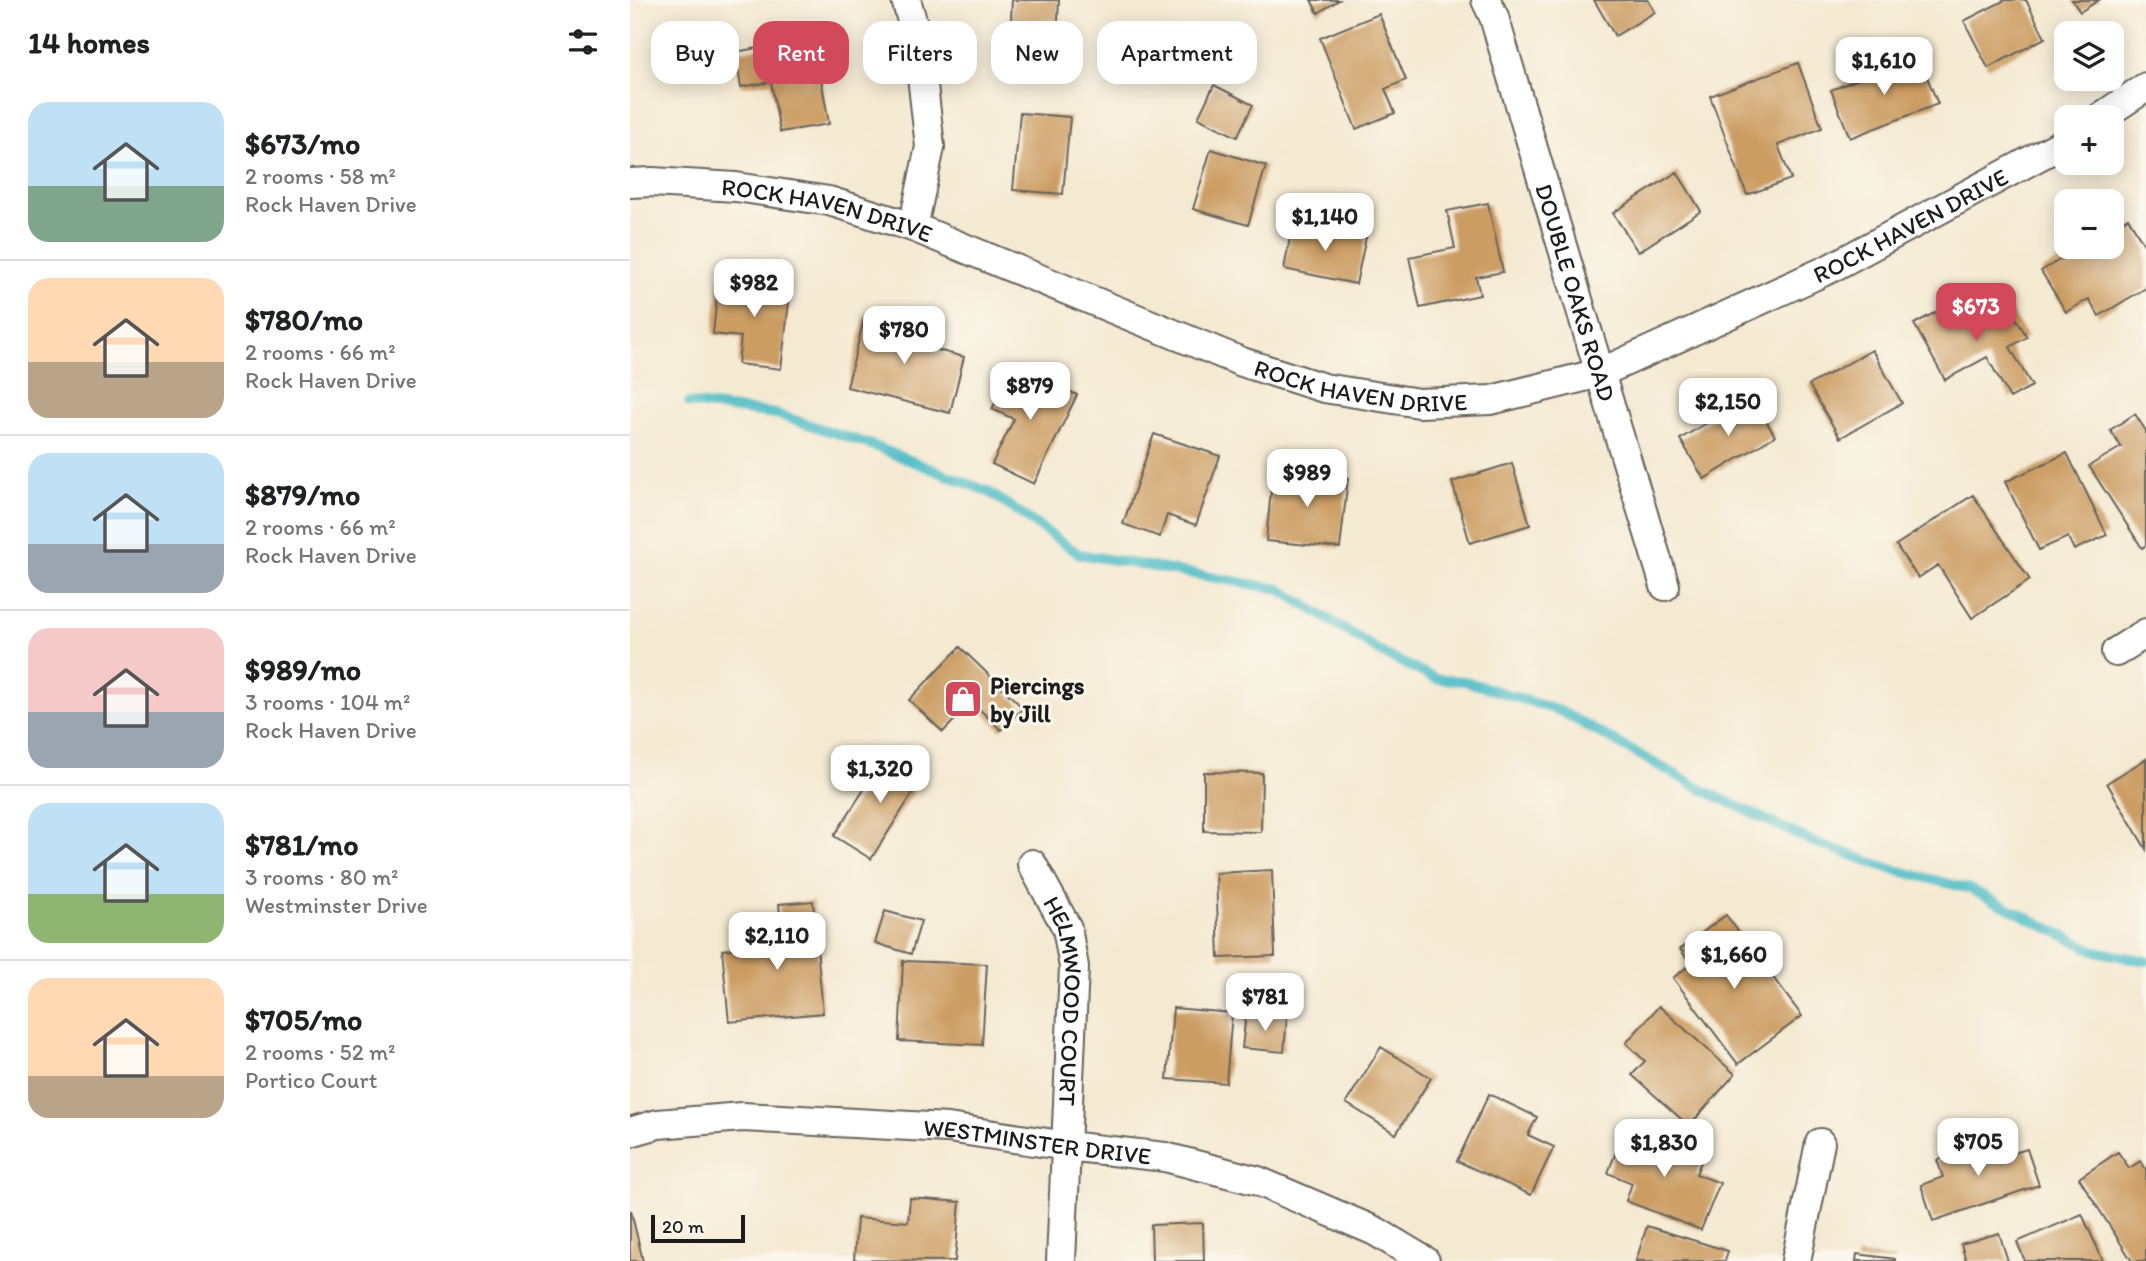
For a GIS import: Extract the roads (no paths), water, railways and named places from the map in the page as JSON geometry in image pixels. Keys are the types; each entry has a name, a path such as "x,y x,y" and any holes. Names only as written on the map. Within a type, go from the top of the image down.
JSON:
{"street":[{"path":"906,0 918,41 930,147 913,227"},
{"name":"DOUBLE OAKS ROAD","path":"1486,0 1494,18 1665,586"},
{"path":"2119,105 2146,87"},
{"name":"ROCK HAVEN DRIVE","path":"630,183 736,187 829,201 913,227 1242,362 1324,387 1419,403 1491,400 1600,373 1829,269 2054,148"},
{"path":"2116,652 2146,633"},
{"name":"HELMWOOD COURT","path":"1032,864 1067,928 1074,967 1061,1261"},
{"name":"WESTMINSTER DRIVE","path":"630,1132 658,1124 742,1116 948,1128 1164,1157 1258,1181 1375,1231 1425,1261"},
{"path":"1796,1261 1820,1143"}],"waterway":[{"path":"689,403 776,414 869,444 989,492 1079,554 1279,589 1386,655 1436,679 1465,681 1560,711 1705,791 1811,841 1888,868 1970,889 2095,951 2146,961"}],"place":[{"name":"Piercings by Jill","path":"963,699"}]}
